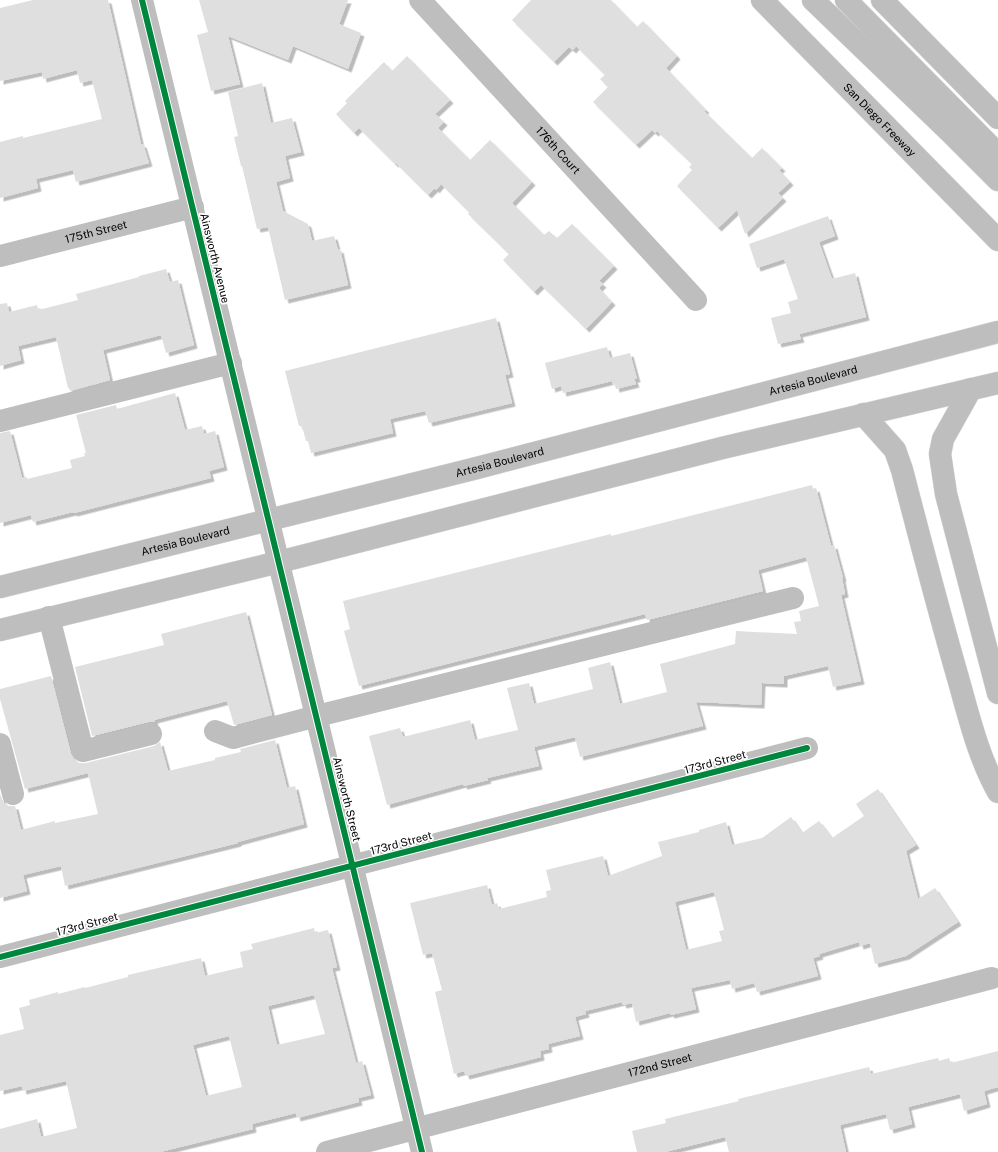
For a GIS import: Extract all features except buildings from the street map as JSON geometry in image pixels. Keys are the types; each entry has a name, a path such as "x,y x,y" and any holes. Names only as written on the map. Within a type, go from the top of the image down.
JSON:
{"main road":[{"name":"Ainsworth Avenue","path":"142,0 269,520"},
{"name":"176th Court","path":"420,0 696,300"},
{"name":"San Diego Freeway","path":"762,0 998,240"},
{"path":"813,0 998,180"},
{"path":"846,0 998,154"},
{"path":"882,0 998,118"},
{"name":"175th Street","path":"0,256 193,207"},
{"name":"Artesia Boulevard","path":"0,587 480,467 998,332"},
{"path":"0,421 230,362"},
{"path":"0,630 279,562 722,448 998,383"},
{"path":"971,389 943,439 940,454 946,494 998,692"},
{"path":"863,414 895,450 902,470 976,743 988,774 998,792"},
{"name":"Ainsworth Street","path":"269,520 422,1152"},
{"path":"215,732 234,738 793,598"},
{"path":"49,617 83,751 151,734"},
{"path":"0,744 13,794"},
{"name":"173rd Street","path":"0,957 807,748"},
{"name":"172nd Street","path":"327,1152 992,978"}],"cycle path":[{"path":"142,0 422,1152"},
{"path":"0,957 807,748"}]}
